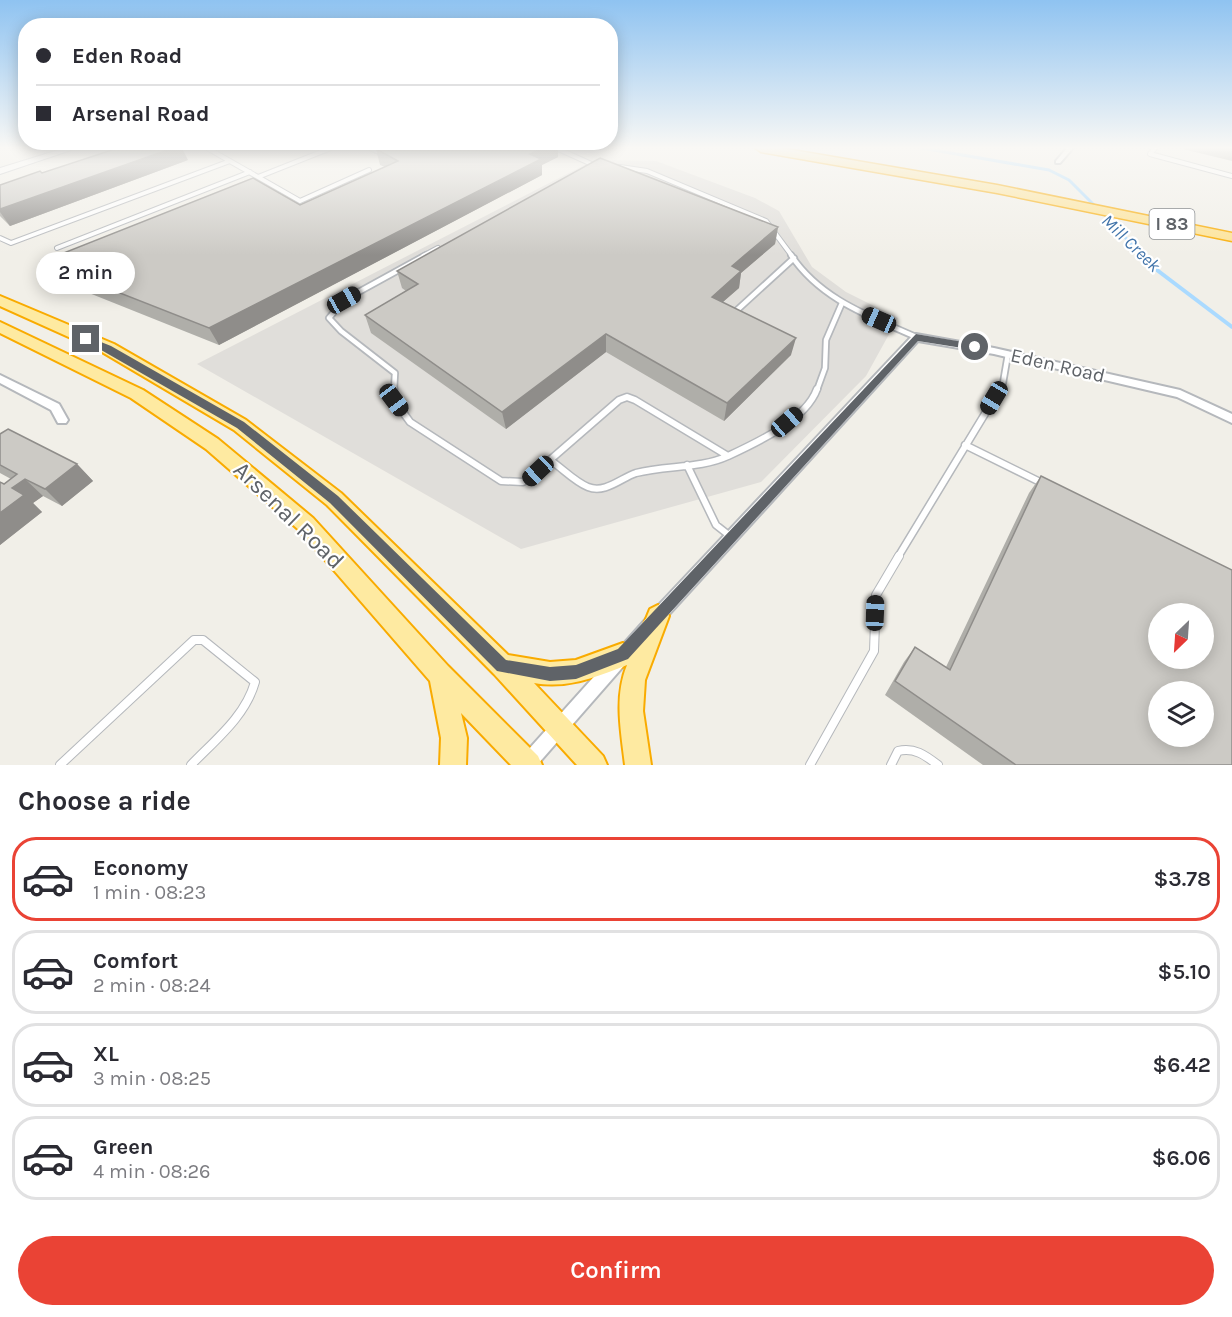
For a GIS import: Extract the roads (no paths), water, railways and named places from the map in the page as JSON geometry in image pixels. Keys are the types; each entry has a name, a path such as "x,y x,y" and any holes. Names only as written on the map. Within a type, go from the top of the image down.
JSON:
{"highway":[{"name":"I 83","path":"975,184 1078,204 1111,206 1232,230"},
{"name":"I 83","path":"1013,184 1066,194 1232,237"},
{"name":"Arsenal Road","path":"0,301 108,348 240,425 334,499 502,666 594,765"},
{"name":"Arsenal Road","path":"0,327 137,394 212,444 306,524 440,674 528,764"},
{"path":"638,765 631,711 633,680 658,616"},
{"path":"502,666 550,674 576,672 623,655"},
{"path":"440,674 454,738 453,765"}],"street":[{"name":"Eden Road","path":"916,337 1008,354 1180,394 1232,419"},
{"path":"528,764 558,727 658,616 916,337"},
{"path":"0,379 55,406 62,420"}],"lane":[{"path":"0,238 11,243 169,184"},
{"path":"57,248 220,184"},
{"path":"270,184 300,201 339,184"},
{"path":"677,184 766,221 777,231 807,276 842,303 916,337"},
{"path":"441,246 344,300 329,318 341,331 395,373 394,400 410,422 501,481 514,485 527,482 619,400 627,397 636,399 728,456"},
{"path":"746,316 736,311 794,258"},
{"path":"550,460 589,488 606,488 630,475 717,461 774,434 814,399 825,368 826,340 842,303"},
{"path":"810,765 874,651 876,594 1003,382 1008,354"},
{"path":"966,445 1051,488"},
{"path":"687,465 716,525 732,537"},
{"path":"60,765 194,640 202,640 255,682 254,693 245,708 191,765"},
{"path":"891,765 898,751 907,748 915,749 938,765"}],"waterway":[{"name":"Mill Creek","path":"1073,184 1097,208"},
{"name":"Mill Creek","path":"1103,213 1142,256"},
{"name":"Mill Creek","path":"1141,255 1149,264 1232,327"}]}
